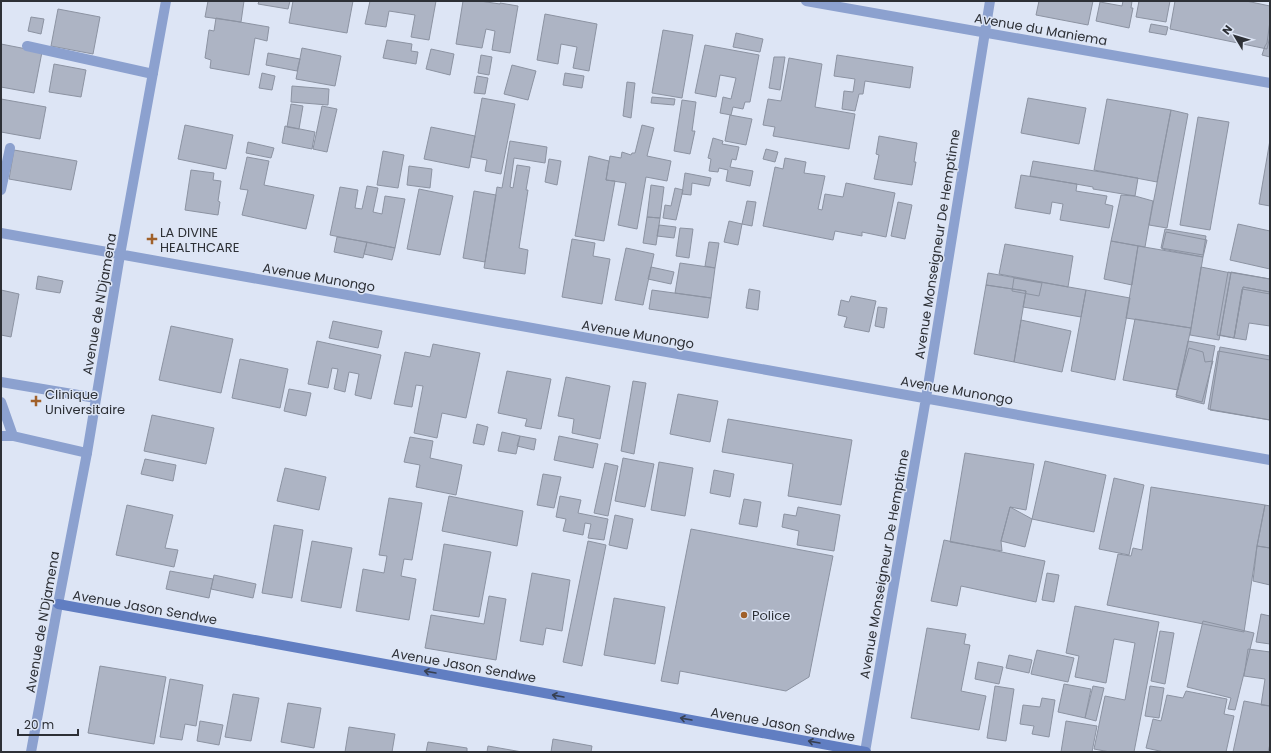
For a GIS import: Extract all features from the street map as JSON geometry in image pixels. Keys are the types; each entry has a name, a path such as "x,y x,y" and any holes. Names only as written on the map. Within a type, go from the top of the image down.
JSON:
{"street":[{"name":"Avenue de N'Djamena","path":"31,752 87,453 120,255 166,1"},
{"name":"Avenue du Maniema","path":"806,1 1270,83"},
{"name":"Avenue Monseigneur De Hemptinne","path":"865,752 926,398 990,1"},
{"path":"27,46 153,74"},
{"path":"1,190 10,148"},
{"name":"Avenue Munongo","path":"1,233 1270,460"},
{"path":"1,382 96,398"},
{"path":"1,402 13,436"},
{"path":"1,436 13,436 87,453"},
{"name":"Avenue Jason Sendwe","path":"58,604 865,752"}],"building":[{"path":"208,1 244,1 241,22 205,17"},
{"path":"259,1 290,1 288,9 258,4"},
{"path":"293,1 353,1 347,33 289,23"},
{"path":"370,1 436,1 429,40 411,37 415,15 389,11 386,27 365,24"},
{"path":"463,1 480,1 518,6 510,53 492,50 495,31 486,29 482,48 456,44"},
{"path":"1039,1 1093,1 1088,25 1036,15"},
{"path":"1123,1 1132,1 1131,8 1133,8 1129,28 1096,21 1100,2 1122,6"},
{"path":"1139,1 1170,1 1166,22 1136,17"},
{"path":"1175,1 1246,1 1270,6 1270,36 1267,49 1170,29"},
{"path":"58,9 100,17 93,54 51,46"},
{"path":"545,14 597,24 589,71 573,68 577,47 561,44 558,64 537,60"},
{"path":"31,17 44,19 41,34 28,31"},
{"path":"216,18 269,27 267,41 255,38 249,75 210,68 211,60 205,58 209,30 214,31"},
{"path":"1270,21 1270,57 1262,55 1267,43"},
{"path":"1151,24 1168,27 1166,35 1149,32"},
{"path":"663,30 693,35 682,98 652,93"},
{"path":"736,33 763,39 760,52 733,47"},
{"path":"387,40 412,44 411,51 418,52 416,64 383,58"},
{"path":"1,44 42,52 34,93 1,87"},
{"path":"705,45 759,55 750,102 745,102 743,109 733,107 731,115 720,113 723,97 731,99 736,78 720,75 716,97 695,93"},
{"path":"302,48 341,56 335,86 296,79"},
{"path":"431,49 454,54 450,75 426,69"},
{"path":"268,53 300,59 297,71 266,65"},
{"path":"481,55 492,57 489,75 478,73"},
{"path":"837,55 913,67 910,88 865,81 863,94 859,94 855,111 842,109 844,91 853,92 855,79 834,76"},
{"path":"774,57 785,57 780,90 769,88"},
{"path":"789,58 822,64 815,107 855,114 849,149 773,136 775,127 763,125 768,99 781,101"},
{"path":"54,64 86,70 81,97 49,92"},
{"path":"512,65 536,71 528,100 504,94"},
{"path":"262,73 275,76 272,90 259,88"},
{"path":"565,73 584,76 582,88 563,85"},
{"path":"477,76 488,78 485,94 474,93"},
{"path":"627,82 635,83 631,118 623,116"},
{"path":"292,86 329,89 328,105 291,102"},
{"path":"652,97 675,99 674,105 651,103"},
{"path":"482,98 515,104 501,174 485,171 487,160 471,157"},
{"path":"1028,98 1086,108 1079,144 1021,133"},
{"path":"1,99 46,107 40,139 1,132"},
{"path":"1107,99 1171,110 1157,182 1094,170"},
{"path":"682,100 696,102 692,131 695,131 690,154 674,151"},
{"path":"291,104 303,106 299,129 287,127"},
{"path":"322,106 337,109 327,152 313,149"},
{"path":"1171,110 1188,114 1167,228 1149,225"},
{"path":"730,115 752,119 746,145 725,141"},
{"path":"1198,117 1229,122 1210,230 1180,225"},
{"path":"185,125 233,135 226,169 178,159"},
{"path":"642,125 654,128 647,156 671,161 667,181 646,177 637,229 618,225 626,183 606,180 610,156 621,158 622,152 631,155 632,153 635,153"},
{"path":"285,126 315,132 312,149 282,143"},
{"path":"431,127 475,136 469,168 424,159"},
{"path":"879,136 917,143 914,162 916,162 912,185 874,179 879,155 876,154"},
{"path":"713,138 723,141 722,144 739,147 736,160 732,159 730,167 753,171 750,186 726,181 728,170 719,168 718,172 709,171 711,159 708,158"},
{"path":"1270,140 1270,206 1259,204"},
{"path":"510,141 547,147 545,163 514,158 510,187 513,188 517,165 530,167 519,248 528,250 525,274 484,268 497,187 502,188"},
{"path":"248,142 274,148 271,158 246,153"},
{"path":"766,149 778,152 775,162 763,159"},
{"path":"14,150 77,161 71,190 9,179"},
{"path":"383,151 404,155 398,188 377,185"},
{"path":"589,156 609,161 606,180 615,181 604,241 575,236"},
{"path":"247,157 269,161 264,185 314,195 306,229 242,215 248,190 240,189"},
{"path":"785,158 806,162 804,173 825,176 818,209 822,210 825,194 843,197 846,183 895,193 886,237 862,232 862,236 835,231 833,240 763,226 775,167 783,169"},
{"path":"549,159 561,161 557,185 545,182"},
{"path":"1033,161 1138,178 1135,196 1030,176"},
{"path":"409,166 432,169 430,188 407,185"},
{"path":"191,170 214,173 213,180 221,181 218,201 220,202 218,215 185,210"},
{"path":"685,173 711,178 709,186 692,183 691,195 682,194"},
{"path":"1021,175 1077,184 1076,191 1107,196 1105,204 1113,206 1109,228 1060,220 1063,204 1052,202 1050,214 1015,208"},
{"path":"651,185 664,187 660,218 647,217"},
{"path":"367,186 378,188 373,212 382,214 385,196 405,199 395,248 330,235 340,187 358,190 355,208 362,209"},
{"path":"675,188 683,190 676,220 663,218 665,205 671,206"},
{"path":"419,189 453,196 440,255 407,249"},
{"path":"474,191 496,195 485,262 463,258"},
{"path":"1121,195 1135,196 1153,201 1145,247 1111,241"},
{"path":"747,201 756,202 752,226 742,224"},
{"path":"898,202 912,205 905,239 891,236"},
{"path":"647,217 660,218 656,245 643,243"},
{"path":"729,221 742,224 738,245 724,242"},
{"path":"1238,224 1270,231 1270,269 1230,260"},
{"path":"659,225 676,227 674,238 657,236"},
{"path":"680,228 693,229 689,258 676,256"},
{"path":"1165,229 1206,236 1203,255 1161,248"},
{"path":"1166,232 1207,240 1203,257 1162,249"},
{"path":"337,237 367,242 363,258 334,252"},
{"path":"572,239 595,243 593,256 610,259 602,304 562,297"},
{"path":"1111,241 1138,246 1132,285 1104,279"},
{"path":"367,242 395,248 392,260 364,254"},
{"path":"709,242 719,243 715,268 705,266"},
{"path":"1005,244 1073,256 1068,287 999,274"},
{"path":"1138,246 1203,257 1191,328 1126,318"},
{"path":"626,248 654,254 643,305 615,300"},
{"path":"680,263 715,268 711,298 675,293"},
{"path":"651,267 674,272 671,284 648,279"},
{"path":"1201,267 1231,273 1219,340 1190,335"},
{"path":"1228,272 1270,279 1270,294 1242,289 1234,338 1217,335"},
{"path":"1231,272 1270,279 1270,292 1243,287 1234,338 1220,335"},
{"path":"988,273 1086,290 1081,317 1023,307 1026,291 986,285"},
{"path":"38,276 63,281 60,293 36,289"},
{"path":"1014,278 1042,283 1039,296 1012,291"},
{"path":"986,285 1026,291 1014,362 974,354"},
{"path":"1243,287 1270,292 1270,326 1249,323 1246,340 1234,338"},
{"path":"749,289 760,291 758,310 746,308"},
{"path":"1,290 19,294 11,337 1,335"},
{"path":"652,290 711,298 708,318 649,309"},
{"path":"1086,290 1130,298 1115,380 1071,371"},
{"path":"851,296 876,301 869,332 844,327 847,317 838,315 841,300 849,302"},
{"path":"878,307 887,308 884,328 875,326"},
{"path":"1135,319 1191,328 1178,390 1123,380"},
{"path":"1021,320 1071,331 1062,372 1014,362"},
{"path":"333,321 382,331 378,348 329,338"},
{"path":"171,326 233,339 221,393 159,380"},
{"path":"317,341 381,355 371,399 355,395 359,374 349,372 345,392 334,389 338,369 332,368 328,388 308,384"},
{"path":"1188,341 1215,346 1204,404 1176,397"},
{"path":"433,344 480,353 466,418 442,413 437,438 414,433 423,386 416,385 412,407 394,404 405,352 430,357"},
{"path":"1220,347 1270,356 1270,420 1210,410"},
{"path":"1189,348 1203,352 1205,362 1213,361 1202,402 1176,395"},
{"path":"1218,351 1270,360 1270,420 1208,409"},
{"path":"240,359 288,369 280,408 232,398"},
{"path":"507,371 551,379 541,429 525,426 527,419 498,413"},
{"path":"566,377 610,386 600,439 572,433 574,419 558,416"},
{"path":"633,381 646,383 634,454 621,451"},
{"path":"289,389 311,393 306,416 284,411"},
{"path":"678,394 718,401 710,442 670,434"},
{"path":"152,415 214,428 206,464 144,451"},
{"path":"728,419 852,440 841,505 788,496 793,464 722,452"},
{"path":"477,424 488,427 484,445 473,443"},
{"path":"502,432 520,436 516,454 498,451"},
{"path":"520,436 536,439 534,450 517,446"},
{"path":"559,436 598,444 593,468 554,460"},
{"path":"410,437 433,441 430,458 462,465 456,495 416,487 420,465 404,462"},
{"path":"965,453 1034,464 1026,510 1010,507 1001,541 1002,551 950,542"},
{"path":"623,458 654,464 645,507 615,501"},
{"path":"145,459 176,465 173,481 141,474"},
{"path":"1045,461 1106,475 1094,532 1032,519"},
{"path":"659,462 693,468 685,516 651,510"},
{"path":"605,463 618,466 608,516 594,513"},
{"path":"285,468 326,477 319,510 277,501"},
{"path":"714,470 734,474 730,497 710,493"},
{"path":"543,474 561,477 554,508 537,505"},
{"path":"1114,478 1144,485 1129,555 1099,549"},
{"path":"1151,487 1265,505 1257,546 1244,632 1107,605 1118,554 1131,556 1133,548 1142,550"},
{"path":"449,496 523,511 517,546 442,531"},
{"path":"560,496 581,500 578,513 608,519 604,540 588,538 591,524 585,523 583,535 563,531 566,519 556,517"},
{"path":"389,498 422,503 412,560 404,559 401,576 416,579 409,620 356,611 363,569 384,573 387,556 379,555"},
{"path":"744,499 761,502 757,527 739,524"},
{"path":"127,505 173,515 165,548 178,550 174,567 116,555"},
{"path":"1265,505 1270,506 1270,548 1257,546"},
{"path":"798,507 840,515 834,551 797,545 799,531 782,527 784,514 796,516"},
{"path":"1010,507 1032,519 1025,547 1001,541"},
{"path":"615,515 633,519 627,549 609,545"},
{"path":"274,525 303,530 292,598 262,593"},
{"path":"691,529 833,556 809,677 786,691 680,671 678,684 661,681"},
{"path":"944,540 1045,561 1036,602 961,586 957,606 931,601"},
{"path":"312,541 352,548 341,608 301,601"},
{"path":"588,541 606,545 582,666 563,662"},
{"path":"444,544 491,552 479,617 433,610"},
{"path":"1257,546 1270,548 1270,585 1253,581"},
{"path":"170,571 213,579 209,598 166,589"},
{"path":"532,573 570,580 562,631 546,628 543,645 520,641"},
{"path":"1047,573 1059,575 1054,602 1042,600"},
{"path":"214,575 256,584 253,598 211,589"},
{"path":"489,596 506,599 496,660 425,648 431,615 484,624"},
{"path":"614,598 665,607 655,664 604,655"},
{"path":"1075,606 1159,622 1134,752 1110,752 1094,749 1105,696 1125,700 1135,643 1114,639 1106,683 1075,677 1079,656 1066,653"},
{"path":"1261,614 1270,616 1270,644 1256,642"},
{"path":"1203,621 1254,633 1235,710 1228,709 1231,698 1187,687"},
{"path":"927,628 966,634 964,644 970,645 961,691 986,696 979,730 911,718"},
{"path":"1160,631 1174,633 1165,684 1151,681"},
{"path":"1248,649 1270,652 1270,706 1261,705 1265,679 1244,676"},
{"path":"1037,650 1074,658 1068,682 1031,674"},
{"path":"1009,655 1032,660 1029,673 1006,668"},
{"path":"978,662 1003,667 999,684 975,679"},
{"path":"100,666 166,677 154,744 88,733"},
{"path":"170,679 203,685 196,726 185,724 182,740 160,737"},
{"path":"1064,684 1091,689 1085,718 1058,712"},
{"path":"995,686 1014,689 1006,741 987,738"},
{"path":"1093,686 1104,688 1096,721 1085,718"},
{"path":"1150,686 1164,688 1159,718 1145,716"},
{"path":"1186,691 1227,699 1224,714 1234,716 1226,752 1164,752 1146,748 1153,719 1161,721 1167,695 1183,698"},
{"path":"233,694 259,698 251,741 225,737"},
{"path":"1042,698 1055,700 1049,737 1032,734 1034,726 1020,724 1023,705 1040,707"},
{"path":"1244,701 1270,706 1270,744 1268,752 1233,752"},
{"path":"288,703 321,708 314,748 281,742"},
{"path":"200,721 223,725 219,745 197,741"},
{"path":"1066,721 1097,726 1092,752 1061,752"},
{"path":"349,727 395,734 392,752 345,752"},
{"path":"553,739 592,746 591,752 551,752"},
{"path":"428,742 467,748 467,752 426,752"},
{"path":"488,746 522,752 487,752"}],"place":[{"name":"LA DIVINE HEALTHCARE","path":"152,239"},
{"name":"Clinique Universitaire","path":"36,401"},
{"name":"Police","path":"744,615"}]}
